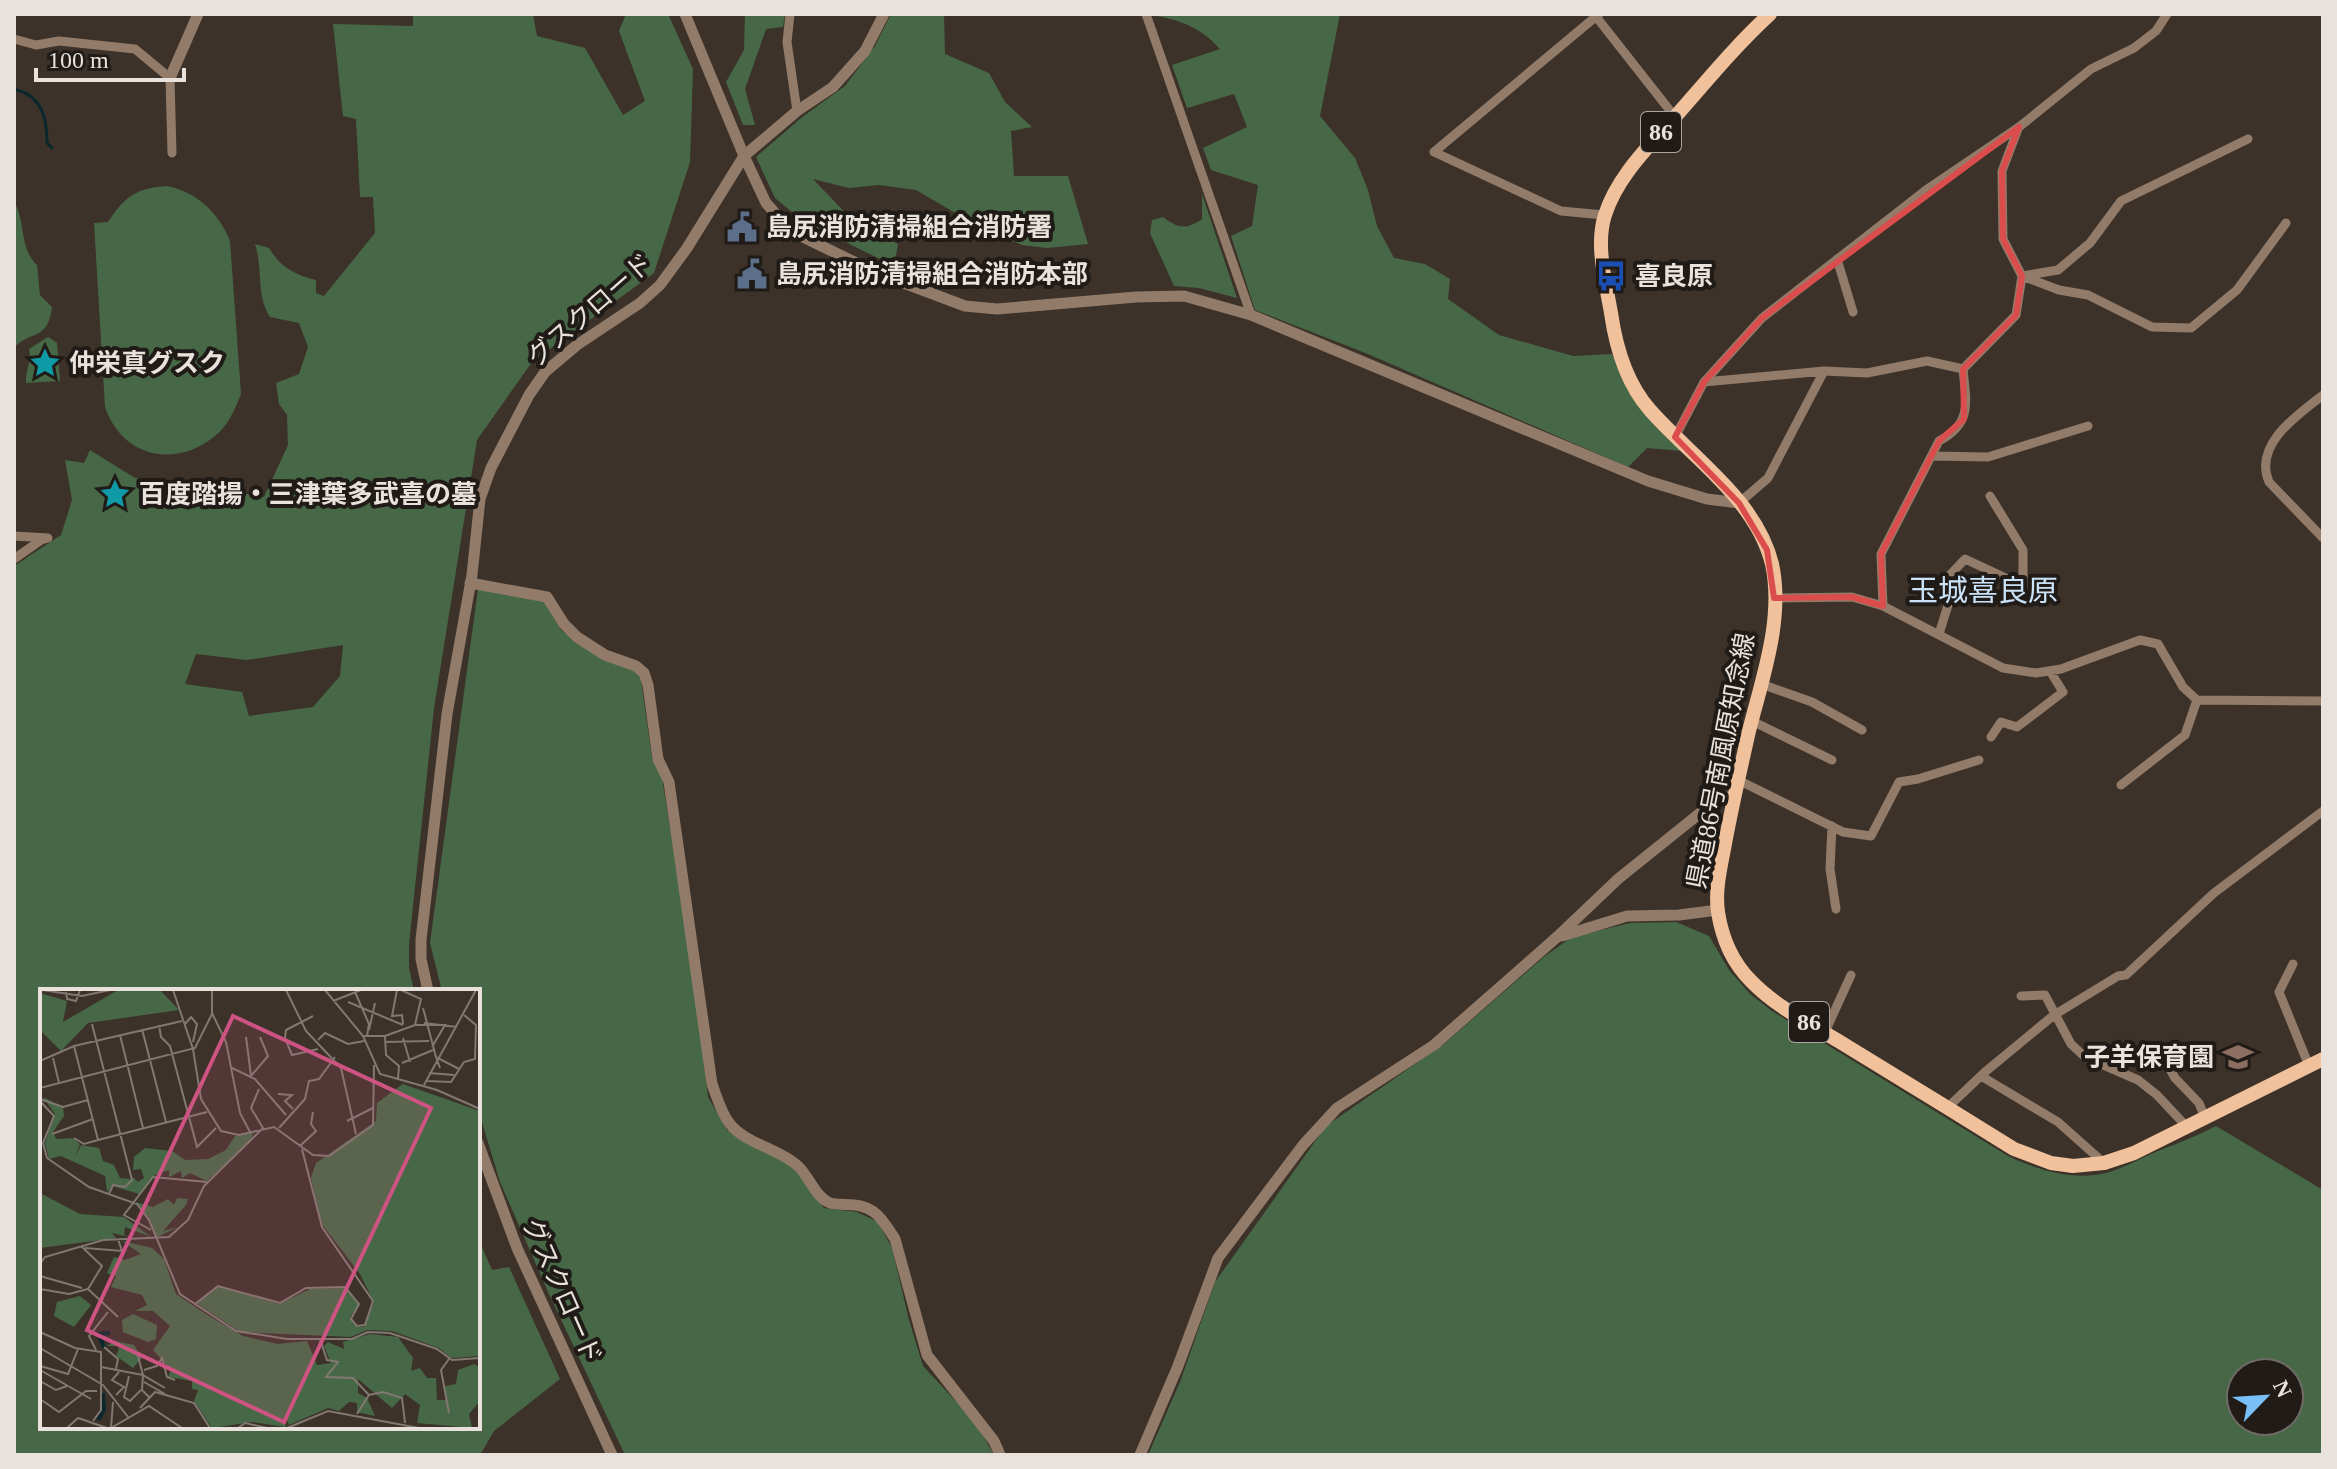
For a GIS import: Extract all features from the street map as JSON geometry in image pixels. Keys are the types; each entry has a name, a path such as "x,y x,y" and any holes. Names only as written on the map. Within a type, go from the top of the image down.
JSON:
{"main road":[{"name":"県道86号南風原知念線","path":"1770,14 1737,44 1621,181 1604,215 1602,253 1620,358 1628,377 1647,407 1739,503 1758,530 1767,550 1774,580 1771,641 1733,797 1717,886 1724,940 1737,964 1752,982 1825,1032 2033,1157 2073,1166 2104,1163 2134,1153 2318,1061"}],"street":[{"path":"172,153 170,78 198,14"},
{"path":"685,14 766,203 782,221 803,237 877,273 965,306 997,309 1136,297 1184,296 1203,299 1251,315 1648,481 1707,499 1739,503 1768,478 1824,371"},
{"path":"790,14 787,42 797,111"},
{"name":"グスクロード","path":"428,989 421,959 422,916 447,714 485,483 529,395 557,361 640,303 660,285 687,248 744,156 797,111 833,87 865,51 884,14"},
{"path":"1146,14 1251,315"},
{"path":"1675,437 1704,382 1762,318 1926,190 2019,127 2091,69 2134,48 2156,31 2167,14"},
{"path":"1604,215 1561,211 1434,152 1596,15 1675,117"},
{"path":"14,39 36,45 59,41 135,49 170,78"},
{"path":"1883,606 1881,554 1939,441 1954,433 1964,419 1963,369 2016,315 2022,276 2003,239 2002,171 2019,127"},
{"path":"2022,276 2058,270 2090,243 2121,201 2248,139"},
{"path":"2022,276 2059,290 2088,295 2152,327 2191,328 2237,290 2286,223"},
{"path":"1837,259 1853,312"},
{"path":"1704,382 1824,371 1867,373 1927,361 1963,369"},
{"path":"2323,395 2268,448 2265,472 2269,482 2323,538"},
{"path":"1932,456 1988,457 2088,426"},
{"path":"1939,634 1949,602 1949,576 1965,559 2023,586 2023,550 1990,496"},
{"path":"14,536 48,538 14,559"},
{"path":"470,583 547,597 564,624 577,637 605,655 636,666 644,673 658,759 669,782 712,1084 719,1102 729,1123 799,1167 822,1197 831,1203 873,1209 884,1222 895,1239 927,1355 994,1441 1000,1455"},
{"path":"1774,598 1852,597 1883,606 2003,668 2036,673 2061,669 2140,640 2158,644 2183,687 2197,700 2323,701"},
{"path":"1991,737 2001,722 2017,727 2063,692 2050,671"},
{"path":"1761,684 1812,702 1862,730"},
{"path":"2121,785 2185,735 2197,700"},
{"path":"1752,721 1832,760"},
{"path":"1738,780 1843,832 1871,836 1899,782 1979,760"},
{"path":"1140,1455 1178,1366 1218,1258 1303,1145 1337,1108 1434,1045 1618,879 1720,797 1733,797"},
{"path":"1947,1108 2054,1015 2118,976 2126,975 2214,893 2323,811"},
{"path":"1832,826 1830,869 1836,909"},
{"path":"1557,937 1627,916 1679,915 1718,910"},
{"path":"2293,964 2279,992 2318,1061"},
{"path":"1825,1032 1851,975"},
{"path":"2021,996 2045,995 2071,1044 2085,1057 2138,1080 2187,1127"},
{"path":"2158,1048 2175,1078 2199,1103 2205,1118"},
{"path":"1981,1076 2058,1122 2104,1163"},
{"name":"グスクロード","path":"480,1148 517,1248 611,1455"}],"highlighted area":[{"path":"2019,127 2002,171 2003,239 2022,276 2016,315 1963,369 1964,419 1939,441 1881,554 1883,606 1852,597 1774,598 1767,550 1739,503 1675,437 1704,382 1762,318"}],"green space":[{"path":"413,14 533,14 537,36 585,48 623,115 645,101 619,31 626,14 668,14 693,69 690,162 654,273 532,362 477,440 434,708 409,944 409,968 414,989 40,989 40,1429 480,1429 480,1243 492,1270 509,1267 560,1379 494,1431 480,1455 14,1455 14,566 61,535 72,500 65,460 84,463 90,450 135,478 197,481 264,497 288,445 287,415 279,404 276,383 299,374 308,347 299,323 270,317 261,291 255,244 269,248 289,269 316,280 316,293 324,296 375,233 373,197 360,197 356,119 343,116 333,24 413,26","holes":["343,645 340,676 313,707 249,716 242,692 185,684 196,654 247,660"]},
{"path":"745,14 785,14 783,27 766,29 745,89 755,125 743,125 726,82 744,50"},
{"path":"891,14 944,14 945,54 989,73 1005,102 1032,127 1011,131 1014,176 1068,176 1088,244 1047,248 1022,245 969,221 916,190 879,185 849,188 813,179 855,223 898,244 894,266 803,221 775,198 756,157 801,118 845,86 875,46"},
{"path":"1155,14 1340,14 1320,116 1355,158 1368,190 1377,226 1394,258 1425,264 1450,279 1448,299 1499,335 1573,356 1612,354 1639,407 1682,451 1647,448 1628,467 1368,354 1255,310 1231,236 1252,226 1258,185 1211,170 1203,148 1247,127 1234,94 1187,108 1172,65 1220,49 1191,26"},
{"path":"167,186 188,193 206,205 220,221 230,241 241,394 220,432 199,446 167,455 151,453 124,437 105,407 94,223 108,222 132,195"},
{"path":"1202,194 1237,298 1199,288 1174,286 1150,233 1152,220 1163,217 1182,226 1202,219"},
{"path":"14,201 25,243 37,265 40,295 52,307 42,331 14,348"},
{"path":"48,337 57,343 60,381 26,383 29,349"},
{"path":"478,589 544,601 561,630 597,656 640,673 652,758 662,777 708,1097 727,1130 794,1166 824,1208 857,1212 878,1222 892,1248 923,1366 976,1423 994,1455 625,1455 500,1182 480,1116 480,989 442,989 430,943"},
{"path":"1676,922 1709,936 1729,970 1750,994 1772,1011 2008,1156 2031,1166 2068,1175 2106,1173 2216,1126 2323,1190 2323,1455 1148,1455 1180,1382 1215,1282 1326,1126 1444,1044 1545,956 1572,937 1630,923"}],"waterway":[{"path":"14,89 37,102 44,116 47,143 52,148"}],"place":[{"name":"島尻消防清掃組合消防署","path":"742,227"},
{"name":"島尻消防清掃組合消防本部","path":"752,274"},
{"name":"喜良原","path":"1611,276"},
{"name":"仲栄真グスク","path":"45,363"},
{"name":"百度踏揚・三津葉多武喜の墓","path":"115,494"},
{"name":"子羊保育園","path":"2238,1057"}],"district":[{"name":"玉城喜良原","path":"1983,590"}]}
